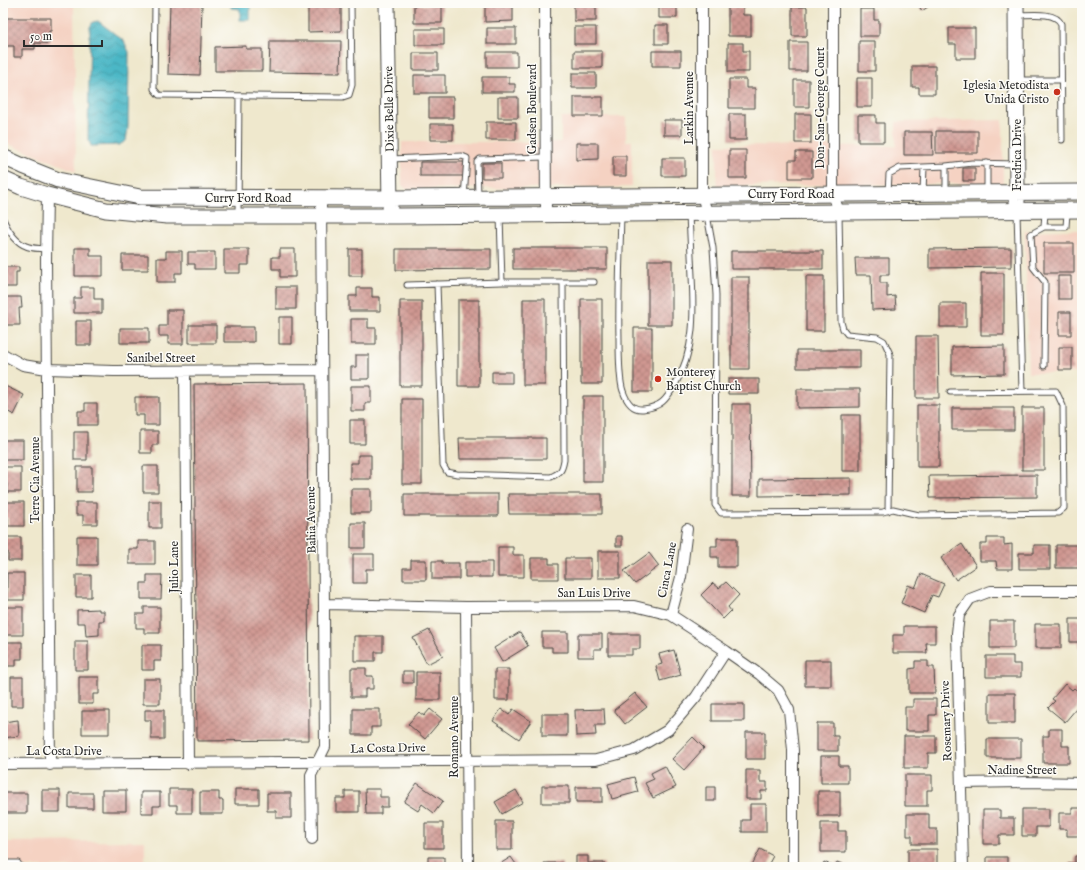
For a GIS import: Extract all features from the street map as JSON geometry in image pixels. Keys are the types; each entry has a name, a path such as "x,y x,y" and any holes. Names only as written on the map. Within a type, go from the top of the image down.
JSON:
{"main road":[{"name":"Dixie Belle Drive","path":"387,3 390,216"},
{"name":"Fredrica Drive","path":"1016,9 1017,211"},
{"name":"Curry Ford Road","path":"3,157 58,180 140,197 390,198 1082,192"},
{"name":"Curry Ford Road","path":"3,179 21,187 106,210 167,216 546,215 1082,210"},
{"path":"47,194 55,190 70,191 118,201 140,197"}],"street":[{"name":"Gadsen Boulevard","path":"545,3 546,215"},
{"name":"Larkin Avenue","path":"702,3 702,195 707,213"},
{"name":"Don-San-George Court","path":"833,3 833,194 839,212"},
{"name":"Terre Cia Avenue","path":"47,194 46,249 50,765"},
{"path":"499,197 500,215"},
{"name":"Bahia Avenue","path":"312,839 311,775 325,747 321,198"},
{"name":"Sanibel Street","path":"3,354 23,365 47,369 114,371 322,370"},
{"name":"Julio Lane","path":"185,371 188,764"},
{"name":"Cinca Lane","path":"671,615 681,577 687,529"},
{"name":"Rosemary Drive","path":"963,867 957,633 959,615 970,599 990,591 1082,591"},
{"name":"San Luis Drive","path":"325,604 466,607 634,606 671,615 759,674 778,690 789,710 792,750 793,867"},
{"name":"Romano Avenue","path":"466,607 468,867"},
{"name":"La Costa Drive","path":"3,764 50,765 596,760 634,750 668,730 696,698 726,651"},
{"name":"Nadine Street","path":"961,783 1082,783"}],"lane":[{"path":"155,3 154,89 159,95 343,97 349,95 352,85 351,3"},
{"path":"1016,9 1049,16 1059,20 1061,29 1062,140"},
{"path":"1017,80 1061,80"},
{"path":"238,216 239,96"},
{"path":"389,159 462,156 467,158 471,197"},
{"path":"471,197 477,162 480,159 545,158"},
{"path":"987,164 987,193"},
{"path":"888,194 890,174 900,168 1017,164"},
{"path":"946,166 946,193"},
{"path":"923,194 924,167"},
{"path":"1044,227 1045,210"},
{"path":"1044,366 1045,282 1033,267 1031,234 1044,227 1066,227 1067,210"},
{"path":"1017,211 1022,391"},
{"path":"839,212 841,322 843,329 847,334 876,337 884,341 890,354 888,511"},
{"path":"707,213 713,248 716,295 715,505 721,513 893,510 919,515 1058,513 1064,508 1063,406 1056,391 950,392"},
{"path":"621,214 619,354 622,389 632,406 640,410 657,406 667,399 680,377 689,352 693,332 694,311 689,214"},
{"path":"500,215 502,282"},
{"path":"3,219 7,230 18,241 27,247 46,249"},
{"path":"407,285 502,282 594,282"},
{"path":"437,284 442,465 447,472 457,474 551,477 558,474 562,470 564,460 563,282"},
{"path":"3,863 18,863 20,867"}],"shaded area":[{"path":"3,3 74,3 76,171 3,142"},
{"path":"561,117 626,117 626,141 632,141 632,187 406,189 402,185 402,142 561,142"},
{"path":"1003,120 1003,183 717,186 717,145 896,146 896,122"},
{"path":"1078,230 1079,373 1028,373 1025,231"},
{"path":"145,841 145,867 3,867 3,842"}],"water":[{"path":"231,3 250,3 250,20 240,20 240,9 231,8"},
{"path":"98,21 124,41 129,52 128,127 126,141 119,145 91,146 88,138 90,27 93,22"}],"building":[{"path":"170,3 202,4 200,75 168,74"},
{"path":"308,3 341,3 341,31 308,32"},
{"path":"650,3 677,3 677,18 659,18 659,5 650,5"},
{"path":"917,3 931,3 932,4 922,11"},
{"path":"485,4 513,4 513,21 485,22"},
{"path":"574,4 596,4 596,21 574,21"},
{"path":"414,5 442,5 442,23 414,23"},
{"path":"728,7 743,7 743,15 751,15 751,36 728,36"},
{"path":"792,7 807,7 807,36 792,36"},
{"path":"860,9 874,9 874,20 879,20 879,36 860,36"},
{"path":"3,18 51,18 51,31 49,31 50,43 35,43 35,49 22,49 22,57 14,57 14,46 3,46"},
{"path":"655,25 668,25 668,44 655,44"},
{"path":"574,27 596,27 596,44 574,44"},
{"path":"487,28 516,28 516,44 487,44"},
{"path":"949,28 975,28 975,58 956,58 956,44 949,44"},
{"path":"415,29 444,29 444,45 415,45"},
{"path":"270,41 341,41 340,73 269,72"},
{"path":"859,41 875,41 875,71 859,71"},
{"path":"790,42 807,42 807,71 790,71"},
{"path":"728,43 743,43 743,51 749,51 749,72 728,72"},
{"path":"246,46 246,49 262,49 262,71 215,71 215,47"},
{"path":"574,51 602,51 602,68 574,68"},
{"path":"652,51 681,51 681,66 652,66"},
{"path":"487,52 517,52 517,67 487,67"},
{"path":"413,53 438,53 438,70 413,70"},
{"path":"912,66 935,66 935,94 919,94 919,87 912,87"},
{"path":"572,73 596,73 596,88 572,88"},
{"path":"414,75 445,75 445,93 414,93"},
{"path":"482,77 509,77 509,84 515,84 515,92 482,92"},
{"path":"857,78 872,78 872,107 857,107"},
{"path":"729,79 746,79 746,88 755,88 755,108 729,108"},
{"path":"794,80 809,80 809,107 794,107"},
{"path":"429,97 453,97 453,118 429,118"},
{"path":"498,97 518,97 518,118 498,118"},
{"path":"574,97 603,97 603,116 574,116"},
{"path":"729,114 746,114 746,140 729,140"},
{"path":"795,114 811,114 811,143 795,143"},
{"path":"858,115 876,115 876,123 884,123 884,142 858,142"},
{"path":"664,120 682,120 682,135 664,135"},
{"path":"486,122 516,122 516,140 486,140"},
{"path":"430,124 453,124 453,140 430,140"},
{"path":"936,131 978,131 978,153 936,153"},
{"path":"904,132 932,132 933,155 904,155"},
{"path":"576,143 598,143 598,159 576,160"},
{"path":"729,150 746,150 746,178 729,178"},
{"path":"796,152 812,152 812,178 789,178 789,160 796,160"},
{"path":"613,156 626,156 626,176 613,176"},
{"path":"662,158 685,158 685,176 662,176"},
{"path":"420,162 464,162 464,176 420,176"},
{"path":"482,163 501,163 501,178 482,178"},
{"path":"963,168 975,168 975,181 963,181"},
{"path":"1044,243 1074,243 1074,273 1044,273"},
{"path":"75,248 90,248 90,256 103,256 103,276 75,276"},
{"path":"513,248 607,248 607,269 513,269"},
{"path":"1011,248 1011,267 929,268 929,249"},
{"path":"224,249 249,249 249,265 240,265 240,273 224,273"},
{"path":"280,249 295,249 295,277 280,277 280,269 272,269 272,257 280,257"},
{"path":"349,249 362,249 362,276 349,276"},
{"path":"396,249 491,249 491,269 396,270"},
{"path":"166,251 182,251 182,273 175,273 175,282 157,282 157,258 166,258"},
{"path":"731,251 823,251 823,269 731,269"},
{"path":"188,252 215,252 215,269 195,269 195,264 188,264"},
{"path":"122,255 148,255 148,270 122,270"},
{"path":"855,258 889,258 889,275 880,275 880,283 887,283 887,297 895,296 896,309 872,310 871,275 856,275"},
{"path":"648,260 672,260 672,325 648,325"},
{"path":"4,267 19,267 19,272 16,272 16,287 4,287"},
{"path":"981,273 1004,273 1004,335 981,335"},
{"path":"806,276 824,276 824,331 806,331"},
{"path":"1058,276 1071,276 1071,299 1058,299"},
{"path":"731,277 749,277 749,369 731,369"},
{"path":"81,287 94,287 94,299 102,299 102,313 74,313 74,298 81,298"},
{"path":"276,287 296,287 296,309 276,309"},
{"path":"357,288 372,288 372,297 380,297 380,311 349,311 349,296 357,296"},
{"path":"5,297 21,297 22,308 19,308 20,325 5,325 3,303"},
{"path":"523,299 545,299 545,385 523,385"},
{"path":"581,299 602,299 602,384 581,384"},
{"path":"458,300 479,300 479,386 458,386"},
{"path":"400,301 422,301 422,386 400,386"},
{"path":"940,303 966,303 966,327 940,327"},
{"path":"167,310 183,310 183,344 168,344 168,336 159,336 159,326 167,326"},
{"path":"1059,312 1071,312 1071,335 1059,335"},
{"path":"279,317 292,317 292,344 279,344"},
{"path":"351,319 368,319 368,328 376,328 376,344 351,344"},
{"path":"76,321 91,321 91,345 76,345"},
{"path":"189,325 216,325 216,343 189,343"},
{"path":"224,327 254,327 254,342 224,342"},
{"path":"120,328 149,328 149,343 120,343"},
{"path":"634,328 652,328 652,392 634,392"},
{"path":"916,336 938,336 939,398 916,398"},
{"path":"1004,346 1004,374 952,375 952,347"},
{"path":"1059,347 1072,347 1072,370 1059,370"},
{"path":"797,350 860,350 860,368 797,368"},
{"path":"356,355 369,355 369,379 351,379 351,367 356,367"},
{"path":"492,372 512,372 512,383 492,383"},
{"path":"728,379 759,379 759,394 728,394"},
{"path":"307,383 309,740 197,741 194,384"},
{"path":"3,385 24,395 14,415 3,409"},
{"path":"351,386 371,386 371,403 365,403 365,411 351,411"},
{"path":"797,389 860,389 860,407 797,408"},
{"path":"583,396 603,396 603,482 583,482"},
{"path":"135,397 159,397 159,425 144,425 144,415 135,415"},
{"path":"402,399 422,399 422,484 402,484"},
{"path":"85,403 97,403 97,425 78,425 78,411 85,411"},
{"path":"732,404 750,404 751,496 732,496"},
{"path":"917,405 939,405 939,467 917,467"},
{"path":"952,408 1014,408 1014,430 952,430"},
{"path":"1022,408 1044,408 1044,470 1022,470"},
{"path":"842,415 860,415 860,471 842,471"},
{"path":"350,420 365,420 365,444 350,444"},
{"path":"140,431 158,431 158,445 152,445 152,453 140,453"},
{"path":"74,432 87,432 87,460 74,460"},
{"path":"459,438 546,438 546,459 460,459"},
{"path":"3,440 23,440 23,460 3,460"},
{"path":"358,455 371,455 371,479 350,479 350,463 358,463"},
{"path":"143,466 158,466 158,492 143,492"},
{"path":"3,467 21,467 21,492 7,492 7,484 3,484"},
{"path":"77,467 92,467 92,492 77,492"},
{"path":"1037,475 1037,497 930,498 929,476"},
{"path":"851,478 851,495 759,496 759,479"},
{"path":"351,489 371,489 371,513 351,513"},
{"path":"404,494 498,494 498,516 404,516"},
{"path":"508,494 602,494 602,514 509,514"},
{"path":"149,501 161,501 161,528 149,528"},
{"path":"3,502 24,502 24,526 8,526 8,518 3,518"},
{"path":"76,502 97,502 97,524 83,524 83,515 76,515"},
{"path":"351,523 365,523 365,548 351,548"},
{"path":"77,536 97,536 97,565 77,565"},
{"path":"616,536 622,536 622,546 616,546"},
{"path":"3,537 21,537 21,561 8,561 8,552 3,552"},
{"path":"717,538 737,538 737,567 718,567 718,557 711,557 711,546 717,546"},
{"path":"987,538 1004,538 1004,545 1012,544 1012,569 997,569 996,561 980,561 980,544 987,544"},
{"path":"138,541 155,541 155,564 129,564 129,549 138,549"},
{"path":"962,544 976,566 956,580 941,558"},
{"path":"1034,545 1050,545 1050,569 1019,569 1019,553 1034,553"},
{"path":"1056,545 1082,545 1082,568 1056,568"},
{"path":"498,547 513,547 513,555 524,555 524,577 498,577"},
{"path":"598,551 620,551 620,578 598,578"},
{"path":"649,553 659,566 635,584 624,571"},
{"path":"353,554 374,554 374,569 366,569 366,583 353,583"},
{"path":"531,558 549,558 549,564 558,564 558,579 531,579"},
{"path":"565,558 591,558 591,578 565,578"},
{"path":"411,560 426,560 426,580 403,580 403,568 411,568"},
{"path":"432,561 442,561 442,563 459,563 459,579 432,579"},
{"path":"465,562 492,562 492,577 465,577"},
{"path":"7,573 24,573 24,600 7,600"},
{"path":"921,574 944,584 938,597 932,595 924,613 901,603 908,585 915,588"},
{"path":"76,575 91,575 91,597 76,597"},
{"path":"147,575 162,575 161,599 141,599 141,583 147,583"},
{"path":"726,582 739,595 728,607 731,611 723,619 701,595 713,583 719,588"},
{"path":"3,607 23,607 23,635 3,635"},
{"path":"144,607 160,607 160,633 144,633 144,628 136,628 136,614 144,614"},
{"path":"99,609 99,611 104,611 104,621 99,621 99,635 86,636 85,623 77,623 77,610"},
{"path":"1070,619 1082,619 1082,648 1079,648 1079,642 1070,642"},
{"path":"990,621 1014,621 1014,648 990,648"},
{"path":"1035,624 1061,624 1061,648 1035,648"},
{"path":"904,626 935,626 935,643 926,643 927,653 893,653 893,635 904,635"},
{"path":"429,630 443,656 427,664 413,638"},
{"path":"520,632 528,646 502,662 494,648"},
{"path":"542,632 568,632 568,652 552,652 552,647 542,647"},
{"path":"578,634 602,634 602,649 594,649 594,657 578,657"},
{"path":"608,634 640,634 640,649 632,649 632,655 608,655"},
{"path":"354,636 383,636 383,652 375,652 375,661 354,661"},
{"path":"75,641 88,641 88,670 75,670"},
{"path":"3,642 22,642 22,659 16,659 16,666 3,666"},
{"path":"142,645 161,645 161,661 154,661 154,670 142,670"},
{"path":"674,650 681,675 660,681 656,666 662,664 659,654"},
{"path":"986,656 1013,656 1013,664 1021,664 1021,677 986,677"},
{"path":"805,660 831,660 831,686 805,686"},
{"path":"915,661 928,661 928,667 934,667 935,693 909,693 909,669 915,668"},
{"path":"351,668 366,668 366,676 373,676 373,689 365,689 365,697 351,697"},
{"path":"495,669 509,669 509,700 495,700"},
{"path":"403,671 413,671 413,683 403,683"},
{"path":"416,672 440,672 440,700 416,700"},
{"path":"11,677 23,677 23,706 11,706"},
{"path":"79,677 99,677 99,694 93,694 93,704 79,704"},
{"path":"143,679 160,679 160,704 143,704"},
{"path":"1065,684 1072,690 1074,688 1082,695 1082,702 1065,722 1048,708 1055,701 1052,699"},
{"path":"635,693 647,707 625,724 614,710"},
{"path":"989,693 1015,693 1015,723 989,723"},
{"path":"913,699 936,699 936,715 929,715 929,731 905,731 905,707 913,707"},
{"path":"712,704 744,704 744,721 712,721"},
{"path":"353,709 380,709 380,727 371,727 371,735 353,735"},
{"path":"430,709 442,719 425,739 408,724 419,712 424,716"},
{"path":"501,709 509,715 513,709 531,721 519,739 493,721"},
{"path":"604,709 605,725 595,725 596,735 576,736 575,710"},
{"path":"145,710 164,710 164,739 151,739 151,720 145,720"},
{"path":"82,711 109,711 109,734 82,734"},
{"path":"542,714 567,714 567,736 542,736"},
{"path":"18,720 19,736 3,738 3,722"},
{"path":"817,723 833,723 833,736 838,736 838,751 817,751"},
{"path":"1049,729 1062,729 1062,746 1069,746 1069,763 1043,763 1043,736 1049,736"},
{"path":"746,732 765,732 765,759 746,759"},
{"path":"904,736 936,736 936,753 928,753 928,768 904,768"},
{"path":"693,737 704,748 684,770 672,759"},
{"path":"987,739 1021,739 1021,758 987,758"},
{"path":"821,756 839,756 839,766 848,766 848,783 821,783"},
{"path":"665,766 676,787 653,798 645,783 654,779 651,773"},
{"path":"746,770 760,770 760,782 767,782 767,791 761,791 761,799 746,799"},
{"path":"905,775 932,775 932,790 927,790 927,806 905,806"},
{"path":"634,777 638,792 612,799 608,784"},
{"path":"417,783 443,801 434,813 422,804 418,811 404,802"},
{"path":"542,786 569,786 569,803 542,803"},
{"path":"576,787 602,787 602,802 576,802"},
{"path":"706,787 715,787 715,801 706,801"},
{"path":"169,789 192,789 192,813 177,813 177,805 169,805"},
{"path":"235,789 259,789 259,804 235,804"},
{"path":"365,789 380,789 380,797 388,797 388,807 381,807 381,814 366,814"},
{"path":"42,790 60,790 60,812 42,812"},
{"path":"102,790 126,790 126,811 102,811"},
{"path":"516,790 523,802 502,814 495,802"},
{"path":"345,791 359,791 359,812 336,812 336,798 345,798"},
{"path":"818,791 840,791 840,816 818,816"},
{"path":"141,792 160,792 160,806 153,806 153,813 141,813"},
{"path":"200,792 219,792 219,800 223,800 223,814 200,814"},
{"path":"3,793 27,793 27,813 3,813"},
{"path":"69,793 93,793 93,808 69,808"},
{"path":"267,793 291,793 291,818 276,818 276,811 267,811"},
{"path":"750,804 766,804 766,832 742,832 742,820 750,820"},
{"path":"1072,808 1082,808 1082,836 1067,836 1067,829 1059,829 1059,813 1072,813"},
{"path":"1022,809 1049,809 1049,827 1036,827 1036,836 1022,836"},
{"path":"983,810 1000,810 1000,818 1014,818 1014,835 999,835 999,844 983,844"},
{"path":"907,814 929,814 929,829 937,829 937,844 912,844 912,836 907,836"},
{"path":"496,821 512,821 512,850 496,850"},
{"path":"425,823 443,823 443,848 425,848"},
{"path":"821,823 838,823 838,831 846,831 846,852 821,852"},
{"path":"760,849 773,856 767,867 751,867"},
{"path":"908,849 937,849 937,865 908,867"},
{"path":"576,856 588,856 588,863 604,863 604,867 576,867"},
{"path":"1075,856 1082,856 1082,867 1069,867 1069,863 1075,863"},
{"path":"428,857 444,857 444,867 420,867 420,865 428,865"},
{"path":"511,857 518,867 495,867"},
{"path":"987,857 1007,857 1007,867 987,867"},
{"path":"824,862 835,867 822,867"},
{"path":"837,862 850,867 835,867"},
{"path":"544,863 562,863 562,867 544,867"},
{"path":"676,864 690,864 690,867 676,867"},
{"path":"709,865 735,865 735,867 709,867"}],"place":[{"name":"Iglesia Metodista Unida Cristo","path":"1057,92"},
{"name":"Monterey Baptist Church","path":"658,379"}]}
